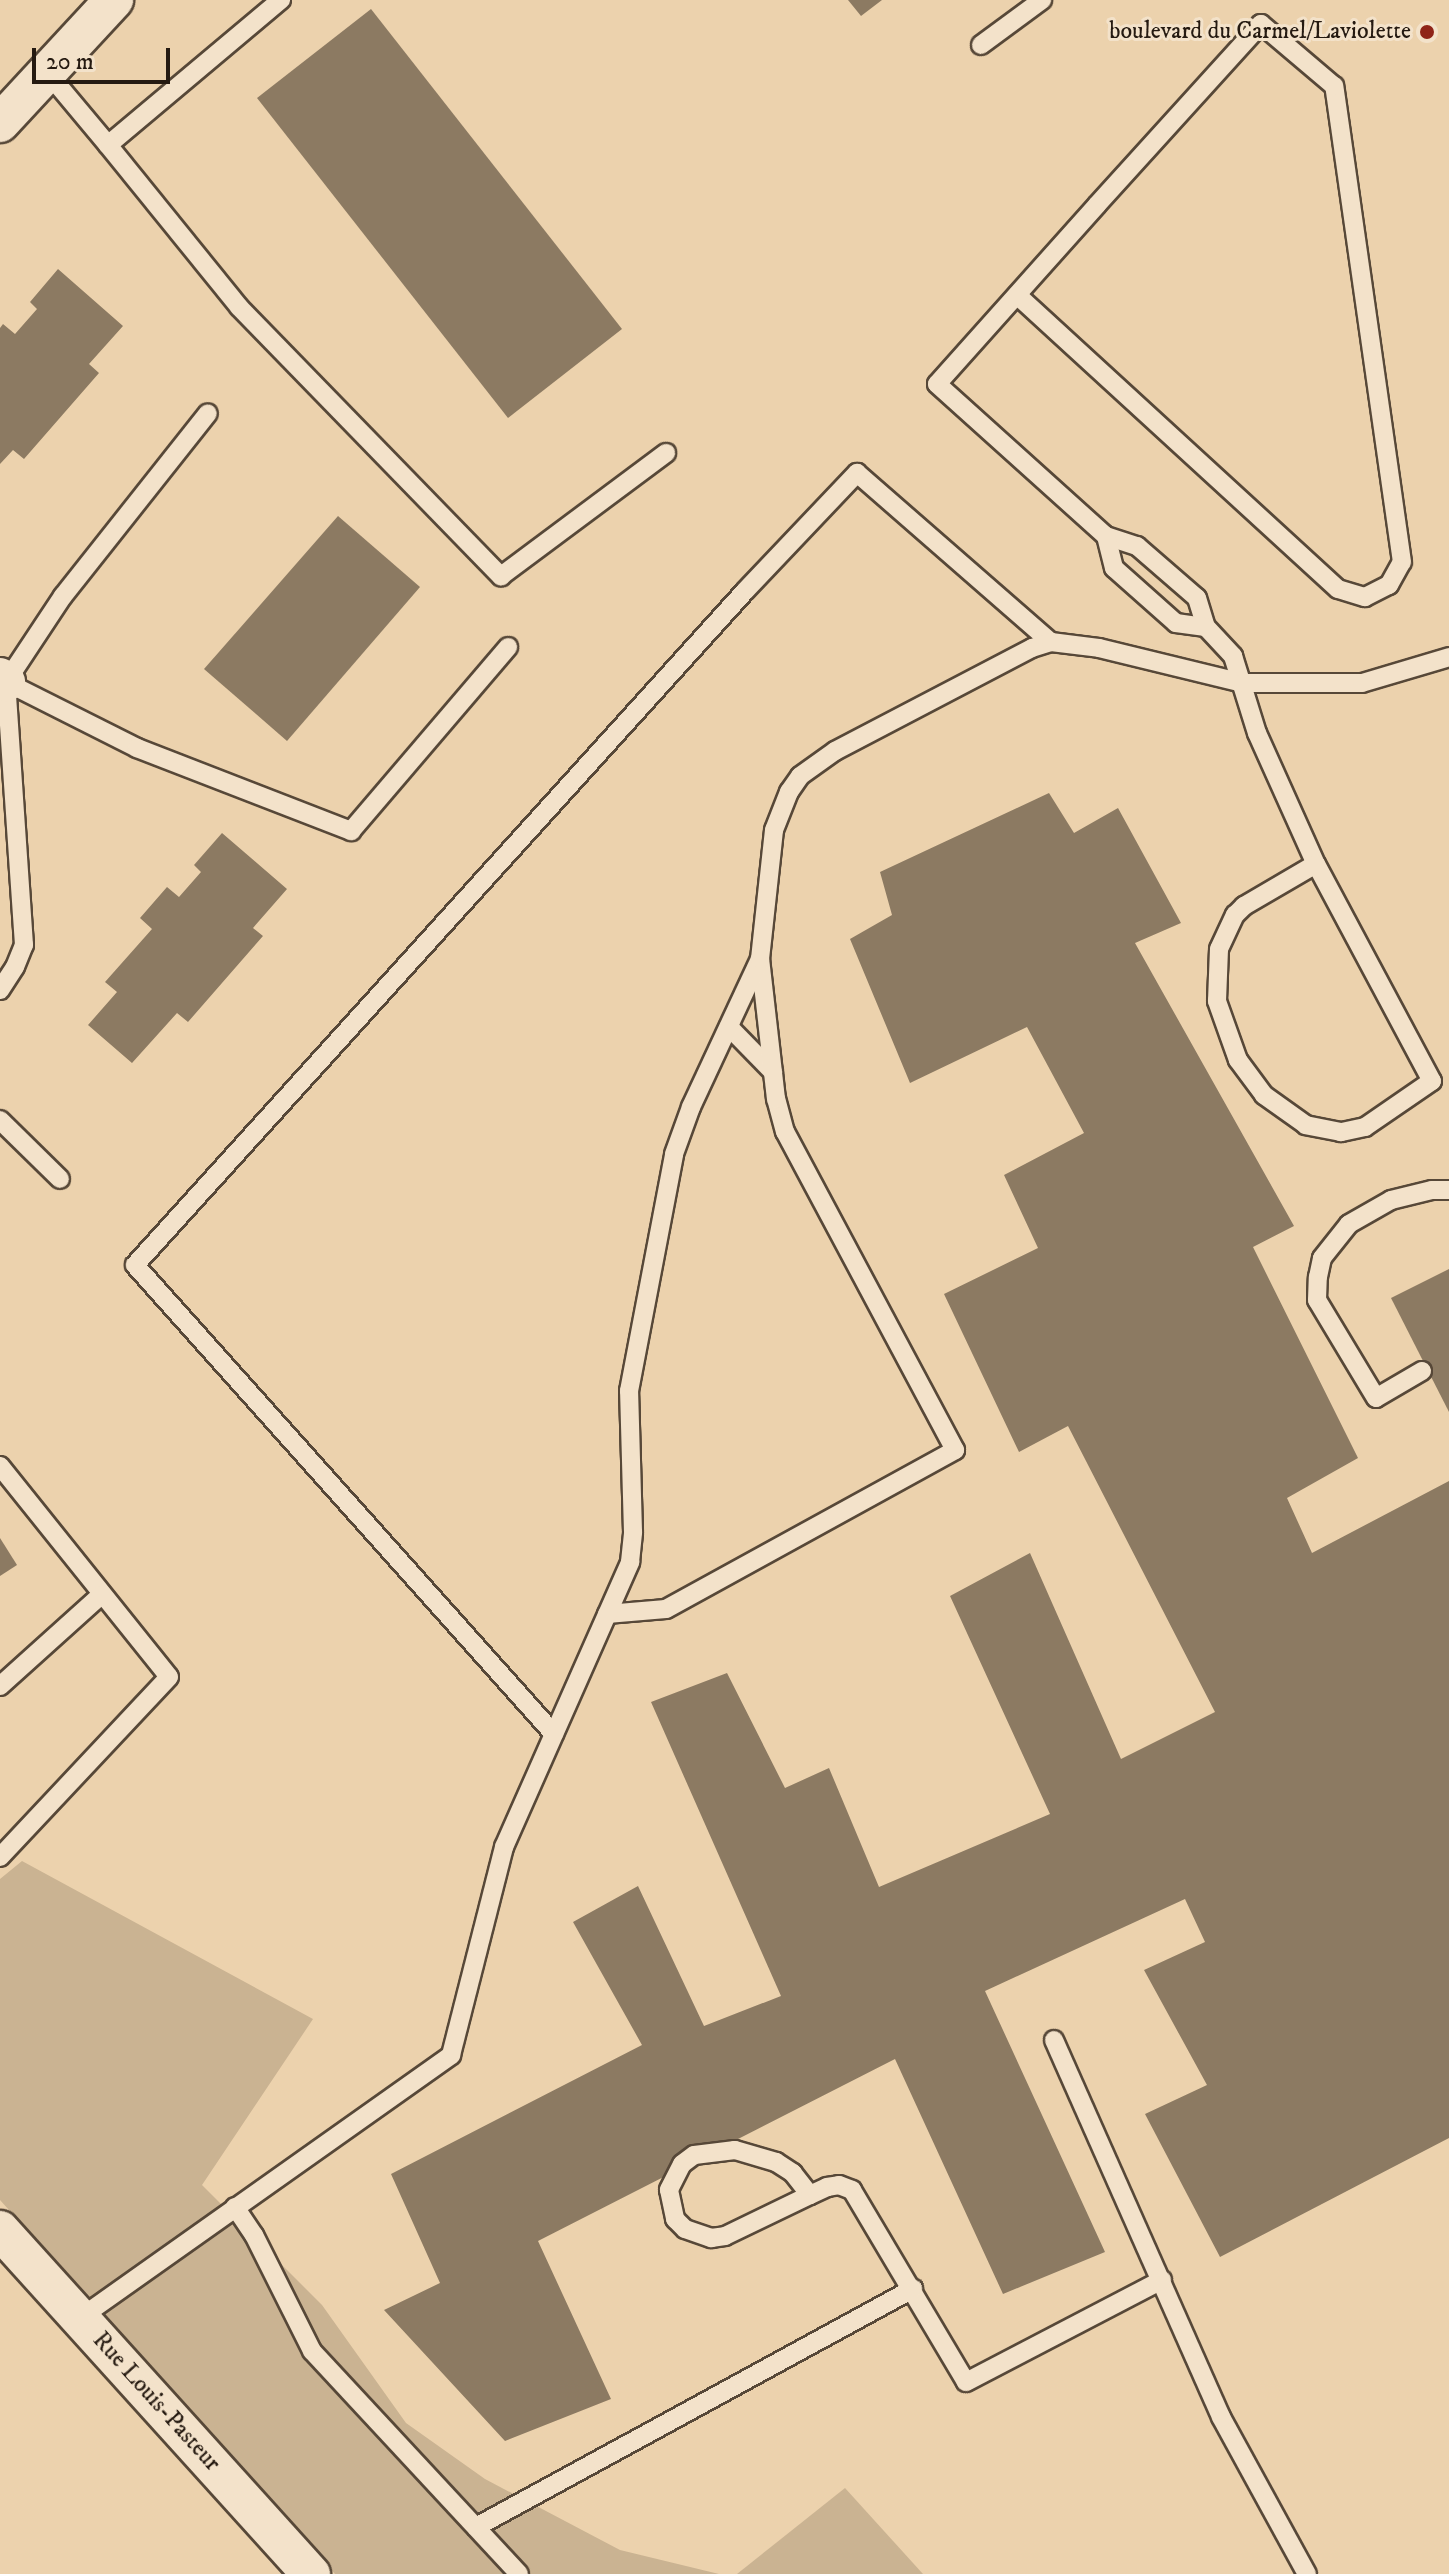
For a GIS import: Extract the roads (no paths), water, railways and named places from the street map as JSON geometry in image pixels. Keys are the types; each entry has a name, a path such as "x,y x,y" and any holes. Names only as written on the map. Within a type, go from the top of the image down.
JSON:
{"street":[{"path":"0,123 114,0"},
{"name":"Rue Louis-Pasteur","path":"0,2230 311,2574"}],"lane":[{"path":"108,145 281,0"},
{"path":"981,45 1042,0"},
{"path":"1017,295 1338,589 1365,597 1389,585 1402,562 1334,86 1261,24 1017,295 937,384 1106,536 1137,546 1197,598 1206,627 1233,656 1257,733 1316,864 1432,1081 1365,1127 1329,1131 1306,1125 1273,1105 1238,1060 1217,1001 1216,963 1223,938 1244,906 1316,864"},
{"path":"47,72 239,307 501,576 666,453"},
{"path":"0,990 15,967 24,945 3,679 63,596 208,413"},
{"path":"554,1734 135,1265 745,591 857,473 1051,642"},
{"path":"1106,536 1114,568 1176,623 1206,627"},
{"path":"607,1614 666,1609 955,1450 785,1132 773,1072 760,959 774,830 785,801 800,776 835,751 1032,648 1051,642 1099,648 1243,683 1362,683 1449,657"},
{"path":"3,679 137,748 351,831 508,647"},
{"path":"80,2318 451,2055 504,1847 633,1549 629,1391 674,1154 691,1107 760,959"},
{"path":"729,1027 773,1072"},
{"path":"0,1120 60,1179"},
{"path":"1422,1371 1376,1398 1317,1300 1318,1277 1322,1258 1349,1224 1391,1200 1432,1190 1449,1190"},
{"path":"0,1466 169,1677 0,1857"},
{"path":"0,1686 101,1595"},
{"path":"1054,2040 1221,2417 1307,2574"},
{"path":"810,2195 793,2173 776,2162 735,2150 694,2155 682,2164 669,2190 675,2219 685,2229 711,2238 725,2236 833,2185 852,2190 966,2382 1162,2280"},
{"path":"235,2207 254,2235 312,2351 519,2574"},
{"path":"476,2527 913,2289"}],"place":[{"name":"boulevard du Carmel/Laviolette","path":"1427,32"}]}
